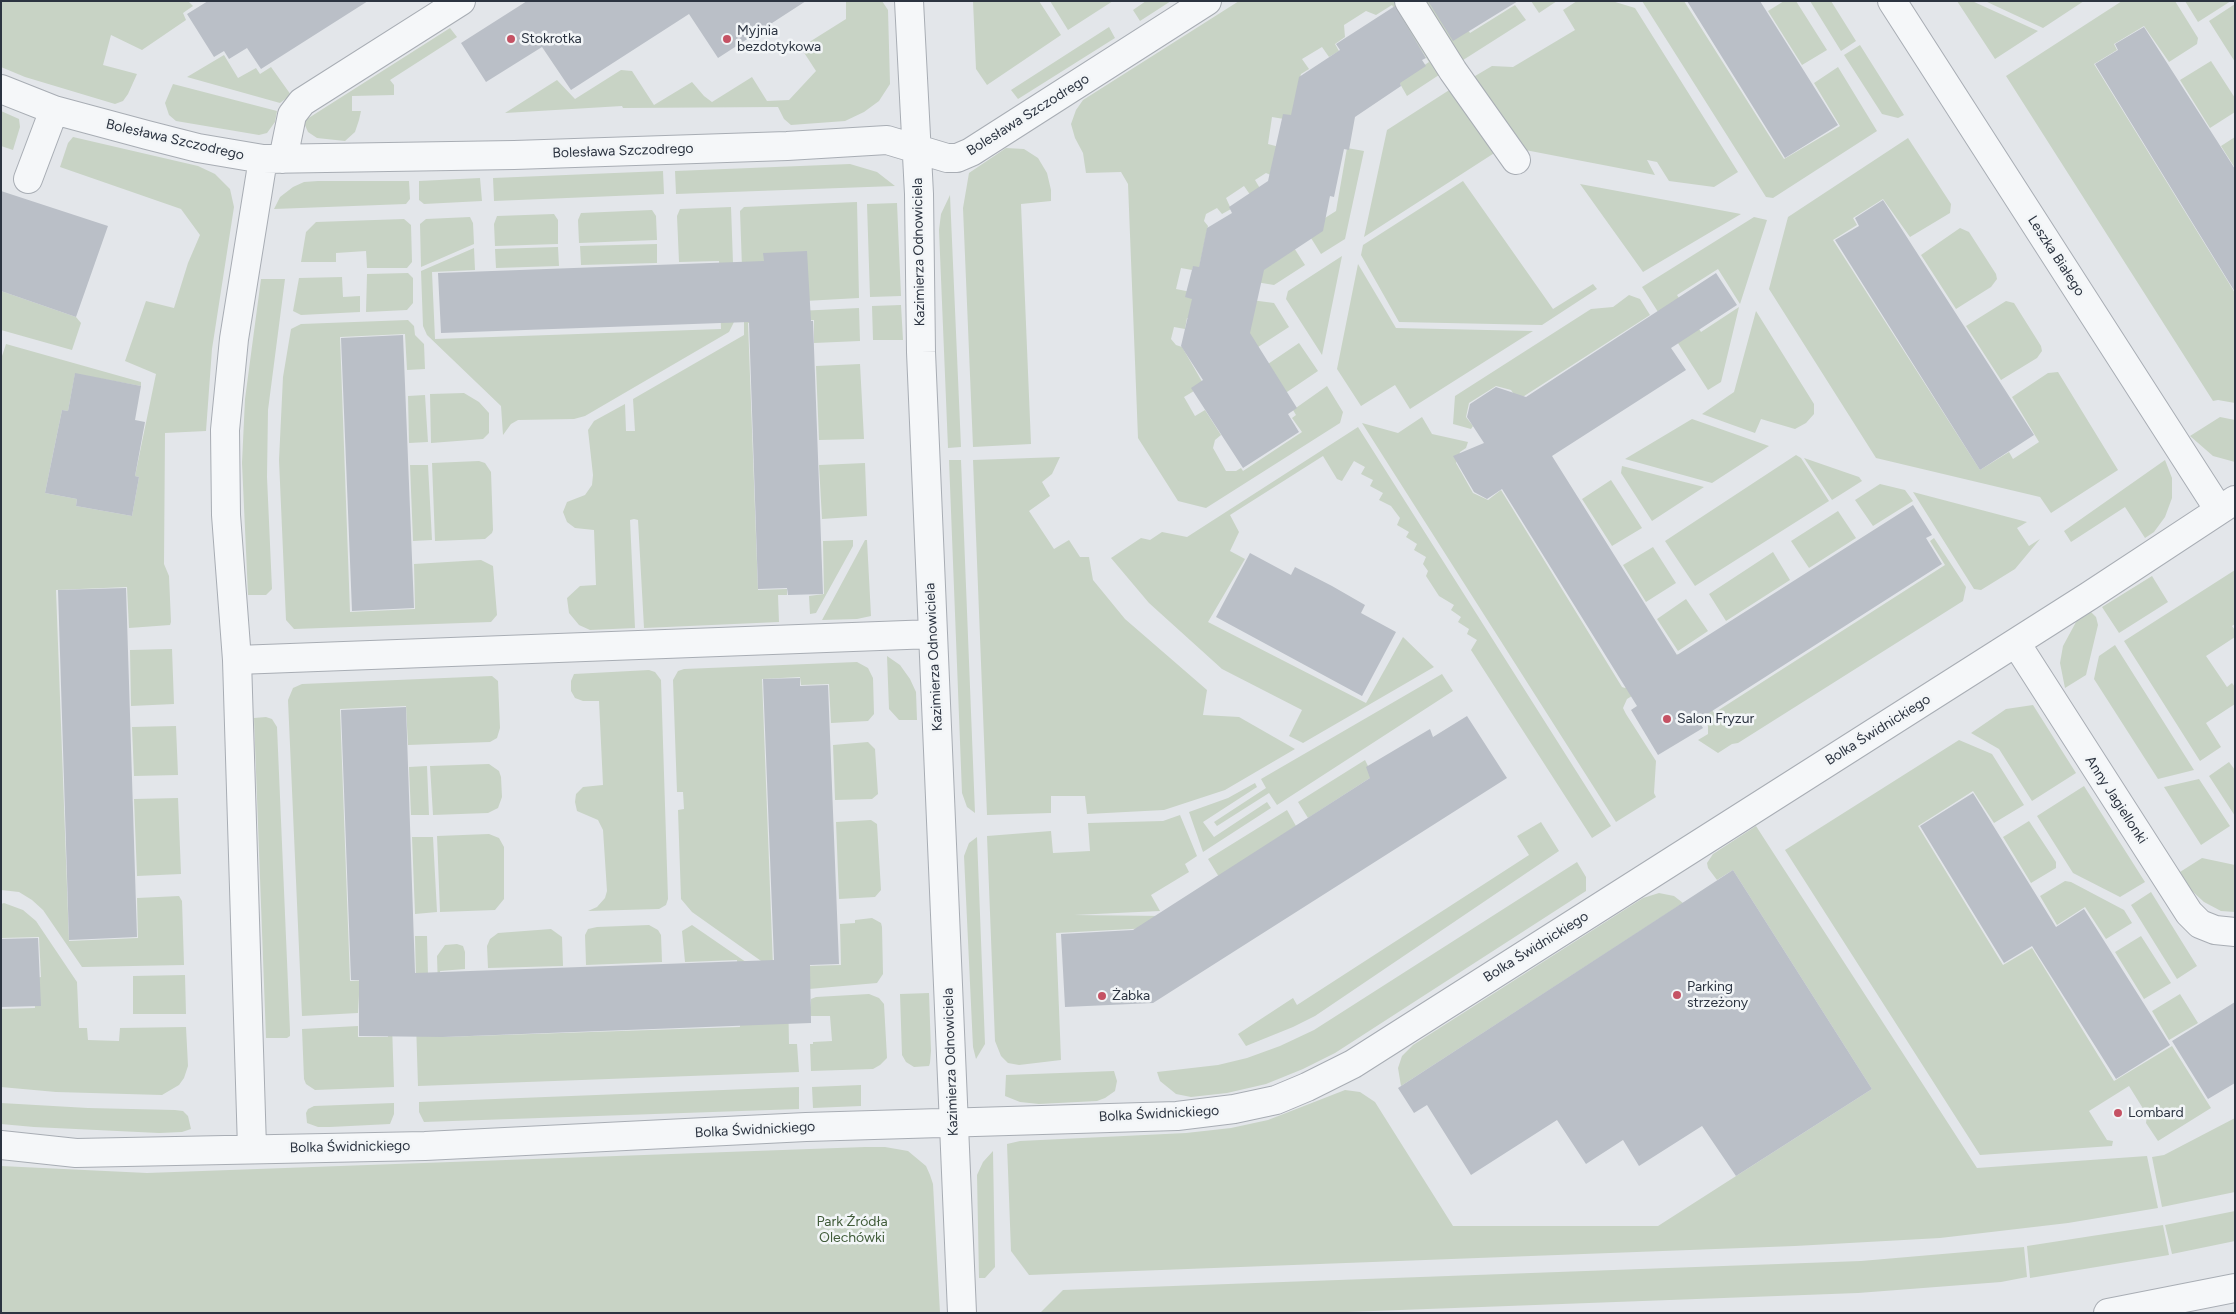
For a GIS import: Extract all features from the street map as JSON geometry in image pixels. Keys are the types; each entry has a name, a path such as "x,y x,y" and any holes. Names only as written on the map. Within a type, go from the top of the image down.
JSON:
{"street":[{"path":"252,1148 237,660 226,515 225,430 234,339 273,159 292,115 302,102 461,1"},
{"name":"Kazimierza Odnowiciela","path":"909,1 916,150 921,352 932,634 962,1313"},
{"name":"Bolesława Szczodrego","path":"1,89 54,110 198,148 273,159 669,150 887,140 947,158 957,158 971,152 1207,1"},
{"path":"1409,1 1453,71 1516,160"},
{"name":"Leszka Białego","path":"1892,1 2227,505"},
{"path":"28,179 54,110"},
{"name":"Bolka Świdnickiego","path":"1,1145 76,1153 202,1152 252,1148 425,1146 806,1127 1177,1116 1212,1113 1276,1100 1307,1087 1352,1064 2016,642 2227,505"},
{"path":"237,660 932,634"},
{"name":"Anny Jagiellonki","path":"2016,642 2189,913 2200,924 2215,930 2235,932"},
{"path":"2108,1313 2235,1288"}],"green space":[{"path":"1,1 191,1 189,2 193,6 183,13 186,20 142,50 111,35 103,65 137,74 123,101 115,104 25,77 1,67"},
{"path":"846,1 882,1 888,10 890,84 879,101 864,112 845,121 791,125 784,119 778,107 623,108 622,106 505,113 557,80 575,99 621,70 632,71 654,105 692,82 712,102 752,77 767,101 789,100 816,71 803,51 803,46 846,19"},
{"path":"973,1 1039,1 1061,35 987,85 976,69"},
{"path":"1050,1 1113,1 1068,30"},
{"path":"1146,1 1171,1 1140,21 1133,10"},
{"path":"1239,1 1399,1 1442,73 1407,96 1399,82 1429,62 1392,5 1376,15 1366,11 1344,25 1345,37 1335,44 1339,51 1329,57 1322,47 1302,59 1309,69 1301,74 1296,96 1296,121 1272,117 1268,144 1283,148 1273,176 1266,173 1255,180 1261,190 1251,196 1244,186 1226,198 1231,209 1222,214 1217,208 1206,214 1204,221 1208,226 1199,268 1193,267 1192,270 1181,268 1176,289 1191,292 1195,297 1190,318 1187,318 1185,329 1174,327 1171,339 1176,345 1182,347 1204,385 1184,397 1195,416 1205,410 1221,435 1215,440 1213,448 1226,471 1236,471 1241,468 1243,471 1302,432 1292,418 1296,415 1293,410 1327,386 1343,412 1340,423 1206,508 1178,501 1138,438 1128,184 1121,172 1086,173 1083,153 1075,138 1071,124 1076,110 1083,100"},
{"path":"1421,1 1450,1 1470,33 1515,5 1526,20 1460,62"},
{"path":"1531,1 1557,1 1539,13"},
{"path":"1577,1 1612,1 1635,8 1738,172 1714,187 1669,181 1657,162 1647,160 1655,175 1520,149 1470,79 1492,66 1513,67 1575,30 1563,10"},
{"path":"1642,1 1684,1 1784,159 1840,126 1814,83 1838,67 1877,131 1773,198 1766,197"},
{"path":"1784,1 1796,1 1827,50 1802,65 1768,11"},
{"path":"1810,1 1831,1 1856,41 1841,51"},
{"path":"1957,1 1972,1 2038,31 1995,59"},
{"path":"1985,1 2084,1 2043,28"},
{"path":"2122,1 2175,1 2198,38 2197,44 2169,62 2144,26 2114,44 2117,50 2094,64 2235,293 2235,403 2213,401 2006,76"},
{"path":"2185,1 2231,1 2198,22"},
{"path":"2235,4 2235,62 2209,21"},
{"path":"1109,27 1115,38 1018,99 1011,90"},
{"path":"450,28 457,37 390,80 394,85 394,95 352,96 352,111 361,111 355,132 345,141 317,138 308,132 304,123 307,119"},
{"path":"1860,45 1904,115 1898,118 1882,114 1844,55"},
{"path":"224,55 238,78 256,68 260,74 271,67 291,95 280,103 187,77"},
{"path":"2211,61 2235,98 2235,112 2210,128 2180,80"},
{"path":"173,84 277,111 275,122 267,133 259,135 176,121 169,115 165,103"},
{"path":"1454,87 1499,150 1364,237 1387,130"},
{"path":"1,111 19,119 20,127 13,150 1,146"},
{"path":"73,137 198,166 215,174 230,189 234,207 212,349 206,431 165,433 164,564 169,576 170,625 129,628 127,587 56,590 69,941 138,938 137,898 179,896 182,901 184,965 82,967 43,910 19,892 1,890 1,359 6,344 141,382 141,386 75,374 68,411 62,410 45,493 77,499 76,506 132,516 139,477 135,476 156,374 125,361 146,301 174,308 188,263 200,235 181,209 60,167 68,143"},
{"path":"2235,137 2235,168 2221,146"},
{"path":"1908,138 1951,204 1950,213 1910,237 1883,199 1853,218 1857,225 1833,240 1980,470 2009,452 2013,459 2039,442 2012,397 2048,373 2058,372 2118,470 2051,513 2040,497 1876,458 1769,289 1788,217"},
{"path":"1006,148 1024,149 1038,158 1047,173 1051,190 1051,201 1021,204 1031,444 973,447 963,208 969,173"},
{"path":"1347,148 1364,151 1345,239 1321,254 1306,230 1336,211"},
{"path":"850,164 877,172 895,186 676,194 675,171"},
{"path":"663,171 664,194 494,201 493,178"},
{"path":"480,178 482,201 424,204 419,200 419,181"},
{"path":"409,181 410,199 406,204 274,209 280,197 293,187 304,182"},
{"path":"1463,181 1553,309 1593,284 1597,289 1542,325 1399,322 1361,255 1363,245"},
{"path":"1580,184 1741,214 1643,272"},
{"path":"950,195 961,447 948,448 939,230 941,214"},
{"path":"857,202 859,298 751,304 743,296 740,211 744,207"},
{"path":"897,203 901,296 870,297 867,204"},
{"path":"731,207 735,320 729,332 585,416 574,419 518,420 511,424 503,435 501,406 427,335 423,326 421,271 474,248 475,270 432,272 435,339 721,329 719,261 679,262 677,216 680,209"},
{"path":"652,210 656,216 657,240 579,243 578,220 581,213"},
{"path":"554,214 558,220 558,244 495,246 494,224 497,216"},
{"path":"470,217 473,223 474,244 421,267 420,224 426,219"},
{"path":"1754,217 1767,220 1740,304 1718,269 1677,295 1701,332 1739,307 1721,382 1708,390 1642,287"},
{"path":"404,219 411,225 412,262 407,268 367,268 366,251 336,253 336,262 301,262 306,232 316,222"},
{"path":"1960,228 1969,232 1996,274 1997,279 1991,287 1956,309 1921,255"},
{"path":"1289,240 1305,265 1274,285 1256,282 1262,258"},
{"path":"657,244 657,263 581,265 580,246"},
{"path":"558,247 559,266 496,268 495,249"},
{"path":"1342,256 1322,355 1286,299 1288,291"},
{"path":"1358,264 1396,328 1533,331 1410,409 1395,385 1361,406 1337,369"},
{"path":"408,273 413,278 413,303 407,310 366,312 367,274"},
{"path":"342,277 343,297 360,296 360,312 301,315 293,311 299,278"},
{"path":"261,279 285,279 268,410 267,477 272,589 266,595 248,595 242,463 245,399"},
{"path":"1,291 76,317 81,323 72,350 1,330"},
{"path":"1629,295 1640,299 1650,315 1518,400 1511,390 1496,386 1469,403 1466,417 1473,426 1471,429 1453,424 1455,396 1591,309 1613,307"},
{"path":"1251,300 1274,303 1289,327 1255,349 1243,332"},
{"path":"2006,301 2014,303 2041,346 2042,351 2037,358 2001,380 1966,326"},
{"path":"901,305 903,340 873,340 872,306"},
{"path":"859,308 860,341 814,343 814,320 748,323 758,590 787,589 787,595 778,595 779,622 644,628 638,520 634,519 630,520 635,628 590,630 579,625 569,613 567,598 580,586 596,585 594,530 575,528 567,522 563,512 567,502 585,495 592,485 593,475 588,430 594,421 625,404 626,431 635,431 633,399 744,335 744,322 758,313"},
{"path":"1756,311 1814,404 1814,414 1806,423 1795,429 1761,419 1755,433 1702,414 1734,392"},
{"path":"408,320 414,326 415,335 424,344 425,369 407,370 405,334 340,337 350,612 415,609 414,564 481,560 493,566 497,615 491,622 294,629 286,620 279,460 283,377 291,329 301,324"},
{"path":"1299,343 1318,371 1284,394 1265,366"},
{"path":"860,364 864,439 819,440 816,366"},
{"path":"464,393 479,402 489,413 489,433 483,439 431,443 430,394"},
{"path":"425,395 428,442 409,443 408,396"},
{"path":"1422,417 1432,434 1468,442 1466,448 1460,452 1456,463 1473,493 1488,500 1501,490 1622,687 1625,688 1678,654 1714,713 1945,565 1930,541 1934,538 1966,587 1963,601 1738,743 1732,744 1718,753 1698,740 1708,734 1708,726 1673,671 1627,699 1623,708 1656,761 1654,793 1656,797 1616,822 1362,423 1398,433"},
{"path":"2220,417 2235,420 2235,462 2213,456 2190,436"},
{"path":"1692,419 1769,446 1712,483 1625,459"},
{"path":"1358,427 1611,826 1592,838 1471,650 1477,640 1467,634 1469,629 1458,622 1461,617 1451,610 1454,605 1439,596 1426,576 1428,571 1423,564 1426,557 1414,550 1417,544 1406,537 1409,532 1397,525 1400,518 1391,506 1379,500 1383,493 1370,486 1373,480 1361,474 1365,467 1354,461 1342,481 1337,479 1323,456 1230,515 1239,532 1230,551 1245,559 1208,622 1366,703 1403,637 1434,667 1303,743 1289,736 1302,710 1222,669 1149,603 1111,558 1141,538 1150,540 1162,532 1187,537"},
{"path":"1796,455 1801,458 1829,501 1695,586 1665,541"},
{"path":"1060,457 1052,474 1042,482 1050,496 1029,511 1054,549 1069,540 1080,557 1089,557 1093,580 1125,619 1207,690 1203,715 1239,717 1295,749 1225,790 1164,810 1087,814 1085,796 1051,796 1051,813 987,815 973,460"},
{"path":"1804,458 1859,477 1862,481 1832,500"},
{"path":"949,460 961,460 975,813 967,807 962,793"},
{"path":"2165,460 2172,478 2172,498 2165,517 2154,532 2145,538 2125,507 2071,542 2064,531"},
{"path":"479,461 485,463 491,472 492,533 485,539 435,541 432,463"},
{"path":"865,463 867,516 822,519 819,465"},
{"path":"410,465 428,465 432,540 413,541"},
{"path":"1622,466 1704,487 1652,521 1621,473"},
{"path":"1611,480 1642,528 1612,546 1582,499"},
{"path":"1880,484 1905,490 1913,501 1873,526 1855,500"},
{"path":"1913,492 2027,522 2017,528 2029,546 2040,539 2015,569 1981,590 1974,589"},
{"path":"1838,511 1856,538 1809,568 1791,541"},
{"path":"853,540 853,546 816,613 810,614 809,596 824,594 823,541"},
{"path":"865,540 867,540 871,616 857,619 822,620"},
{"path":"1653,547 1676,583 1646,602 1623,565"},
{"path":"1773,552 1790,580 1726,621 1709,594"},
{"path":"2235,570 2235,624 2232,626 2235,630 2235,637 2206,656 2227,687 2232,683 2235,687 2235,704 2206,723 2221,747 2200,761 2124,641"},
{"path":"2152,576 2168,602 2119,633 2102,607"},
{"path":"1686,599 1708,631 1678,651 1657,619"},
{"path":"2091,612 2096,617 2098,625 2086,675 2065,688 2060,663 2063,646 2076,622"},
{"path":"2115,645 2194,770 2158,779 2094,679 2099,656"},
{"path":"172,649 174,704 131,706 130,650"},
{"path":"887,656 900,665 910,679 916,692 917,720 899,720 889,709"},
{"path":"857,662 868,668 873,678 874,714 868,721 831,723 829,684 801,685 800,677 762,679 773,967 841,965 840,924 855,923 855,920 872,918 881,923 882,927 883,974 877,983 809,989 764,963 692,912 681,899 678,810 684,809 683,792 677,792 673,680 678,671 684,669"},
{"path":"649,670 655,672 661,680 668,899 666,905 659,909 588,911 597,907 605,898 607,891 603,830 598,820 577,811 575,802 576,794 583,787 603,785 599,701 583,701 575,698 571,691 571,681 574,674"},
{"path":"1442,674 1453,691 1277,805 1269,793 1217,826 1214,822 1266,788 1261,779"},
{"path":"492,676 498,681 500,728 497,738 490,742 408,745 406,706 340,709 350,981 416,978 415,936 427,936 428,975 417,980 392,1011 384,1011 382,991 374,990 365,991 359,995 358,1013 302,1016 288,700 293,688 302,684"},
{"path":"2033,705 2076,773 2032,801 1999,749 1971,733 2006,709"},
{"path":"266,717 272,719 277,727 290,1031 290,1036 287,1038 266,1038 254,718"},
{"path":"176,726 178,775 134,776 132,727"},
{"path":"1959,740 1992,754 2024,805 1994,823 1973,791 1918,826 2003,965 2032,948 2114,1081 2172,1046 2211,1108 2158,1141 2146,1123 2147,1115 2129,1086 2089,1111 2107,1140 2113,1141 2112,1146 1980,1155 1785,850"},
{"path":"868,742 875,749 878,794 872,799 835,800 833,745"},
{"path":"1365,760 1373,776 1308,818 1298,802"},
{"path":"2229,762 2235,770 2235,816 2209,776"},
{"path":"489,764 499,771 501,777 502,797 498,808 488,813 433,815 430,766"},
{"path":"427,766 429,815 411,815 409,767"},
{"path":"2199,779 2230,826 2201,845 2164,787"},
{"path":"1255,783 1257,787 1203,822 1214,837 1267,802 1271,808 1203,852 1189,812 1228,798"},
{"path":"2084,786 2145,882 2120,897 2073,873 2037,816"},
{"path":"178,798 181,874 137,876 134,799"},
{"path":"1287,810 1296,826 1219,877 1208,859"},
{"path":"1180,815 1197,856 1185,864 1189,872 1151,895 1160,911 1074,915 1162,916 1169,927 1056,933 1061,1060 1019,1065 1008,1063 1001,1056 995,1041 987,836 1051,831 1053,853 1090,851 1088,823 1163,821"},
{"path":"871,820 877,824 881,890 875,897 839,899 836,822"},
{"path":"2029,821 2056,862 2056,868 2031,883 2003,837"},
{"path":"1541,822 1559,851 1315,1016 1246,1046 1238,1034 1293,998 1297,1005 1529,855 1517,836"},
{"path":"1756,826 1977,1168 2147,1156 2158,1208 2068,1223 1940,1238 1795,1246 1029,1275 1011,1251 1007,1144 1020,1141 1186,1133 1231,1128 1268,1120 1345,1090 1360,1092 1375,1102 1453,1226 1658,1226 1872,1089 1733,870 1717,880 1708,868 1707,863 1713,854"},
{"path":"489,834 499,838 504,847 504,899 495,910 440,912 437,836"},
{"path":"412,837 433,837 437,912 415,914"},
{"path":"977,837 985,1044 976,1059 973,1047 964,856 969,843"},
{"path":"2202,858 2235,865 2235,912 2221,911 2204,902 2192,891 2180,872"},
{"path":"1577,862 1586,877 1586,891 1335,1053 1266,1084 1227,1093 1191,1097 1176,1094 1160,1081 1157,1072 1218,1065 1247,1058 1280,1046 1314,1030"},
{"path":"2065,881 2071,882 2124,910 2132,923 2106,939 2085,907 2057,925 2040,896"},
{"path":"2151,892 2197,966 2177,979 2131,905"},
{"path":"1659,893 1674,896 1683,903 1401,1086 1398,1068 1402,1056 1413,1045 1643,898"},
{"path":"4,903 23,910 36,921 77,982 79,1028 87,1028 88,1040 119,1041 120,1028 186,1027 188,1066 184,1078 179,1085 162,1095 56,1092 1,1087 1,1009 35,1008 34,978 41,977 39,937 1,938 1,904"},
{"path":"649,925 658,930 661,935 662,962 586,965 585,935 588,929"},
{"path":"692,925 788,991 789,1044 797,1044 799,1072 418,1086 416,1022 439,1021 437,956 445,945 457,944 463,946 465,969 440,971 443,1037 740,1027 737,960 685,962 682,931"},
{"path":"551,929 562,937 563,966 488,968 487,946 490,939 498,933"},
{"path":"2141,936 2171,983 2144,999 2115,952"},
{"path":"185,975 186,1014 133,1014 133,976"},
{"path":"929,993 930,1063 929,1066 914,1067 906,1062 902,1055 900,994"},
{"path":"869,994 879,998 884,1004 887,1058 873,1069 811,1071 810,1044 813,1044 813,1042 832,1041 830,1016 809,1016 811,999 816,997"},
{"path":"2180,994 2198,1023 2169,1040 2152,1011"},
{"path":"388,1024 392,1024 394,1087 315,1090 306,1084 304,1079 302,1029 358,1026 358,1037 388,1037"},
{"path":"1114,1071 1117,1081 1115,1091 1097,1101 1039,1104 1020,1102 1005,1096 1006,1075"},
{"path":"861,1085 861,1106 813,1108 812,1087"},
{"path":"799,1087 799,1109 424,1122 419,1112 419,1102"},
{"path":"1,1103 183,1111 188,1116 191,1129 182,1132 159,1133 1,1124"},
{"path":"394,1103 394,1114 390,1124 318,1127 307,1123 306,1113 308,1109 314,1106"},
{"path":"2235,1118 2235,1192 2162,1207 2152,1157 2164,1155"},
{"name":"Park Źródła Olechówki","path":"885,1147 908,1151 926,1166 933,1184 940,1313 1,1313 1,1166 147,1173"},
{"path":"993,1151 995,1267 985,1278 979,1278 977,1175 983,1162"},
{"path":"2235,1211 2235,1241 2172,1254 2165,1225"},
{"path":"2163,1225 2169,1255 2030,1278 2027,1246"},
{"path":"2024,1247 2027,1277 2001,1282 1858,1293 1320,1313 1040,1313 1063,1290 1861,1261"}],"building":[{"path":"208,1 368,1 261,69 247,48 229,59 224,51 214,57 187,14"},
{"path":"527,1 806,1 718,58 689,14 571,90 542,47 486,82 461,43"},
{"path":"1428,1 1518,1 1453,41"},
{"path":"1687,1 1760,1 1838,125 1785,158"},
{"path":"1395,6 1426,58 1422,60 1426,66 1400,83 1401,86 1355,117 1349,150 1344,149 1334,197 1330,196 1323,231 1264,270 1250,333 1297,408 1288,414 1299,432 1243,468 1191,388 1203,380 1181,346 1192,299 1185,297 1193,266 1199,267 1207,228 1232,213 1229,207 1268,181 1283,114 1291,115 1299,77 1340,50 1336,44"},
{"path":"2144,27 2235,169 2235,292 2095,64 2118,50 2115,44"},
{"path":"1,191 108,226 76,317 1,291"},
{"path":"1883,200 2034,435 1980,470 1835,240 1859,226 1855,218"},
{"path":"807,251 811,321 813,321 823,594 788,595 787,588 758,589 749,322 441,333 438,273 764,261 763,253"},
{"path":"1716,273 1737,305 1671,348 1686,370 1552,456 1677,655 1913,505 1932,535 1926,538 1942,564 1698,720 1703,728 1658,755 1631,710 1637,706 1502,489 1487,499 1474,492 1453,456 1484,443 1467,417 1470,404 1496,387 1526,397"},
{"path":"403,335 414,608 352,611 341,338"},
{"path":"75,373 141,386 135,420 145,422 135,476 139,477 132,516 76,506 77,499 45,493 62,410 68,411"},
{"path":"1250,553 1291,575 1295,567 1332,586 1365,605 1361,613 1396,632 1362,696 1216,617"},
{"path":"126,588 137,937 69,940 58,590"},
{"path":"800,678 800,686 828,685 839,964 810,965 811,1023 443,1037 359,1036 359,980 351,980 341,710 406,707 415,973 774,960 763,679"},
{"path":"1467,716 1507,778 1153,1003 1065,1007 1061,934 1133,930 1370,778 1366,767 1430,729 1433,737"},
{"path":"1973,793 2056,927 2084,909 2170,1045 2116,1079 2032,946 2004,963 1920,826"},
{"name":"Parking strzeżony","path":"1733,870 1872,1089 1736,1176 1702,1126 1639,1166 1623,1140 1586,1164 1557,1120 1471,1175 1427,1105 1414,1113 1398,1088"},
{"path":"38,938 41,1006 1,1007 1,939"},
{"path":"2235,1002 2235,1083 2208,1099 2172,1041"}],"place":[{"name":"Stokrotka","path":"511,39"},
{"name":"Myjnia bezdotykowa","path":"727,39"},
{"name":"Salon Fryzur","path":"1667,719"},
{"name":"Parking strzeżony","path":"1677,995"},
{"name":"Żabka","path":"1102,996"},
{"name":"Lombard","path":"2118,1113"}]}
